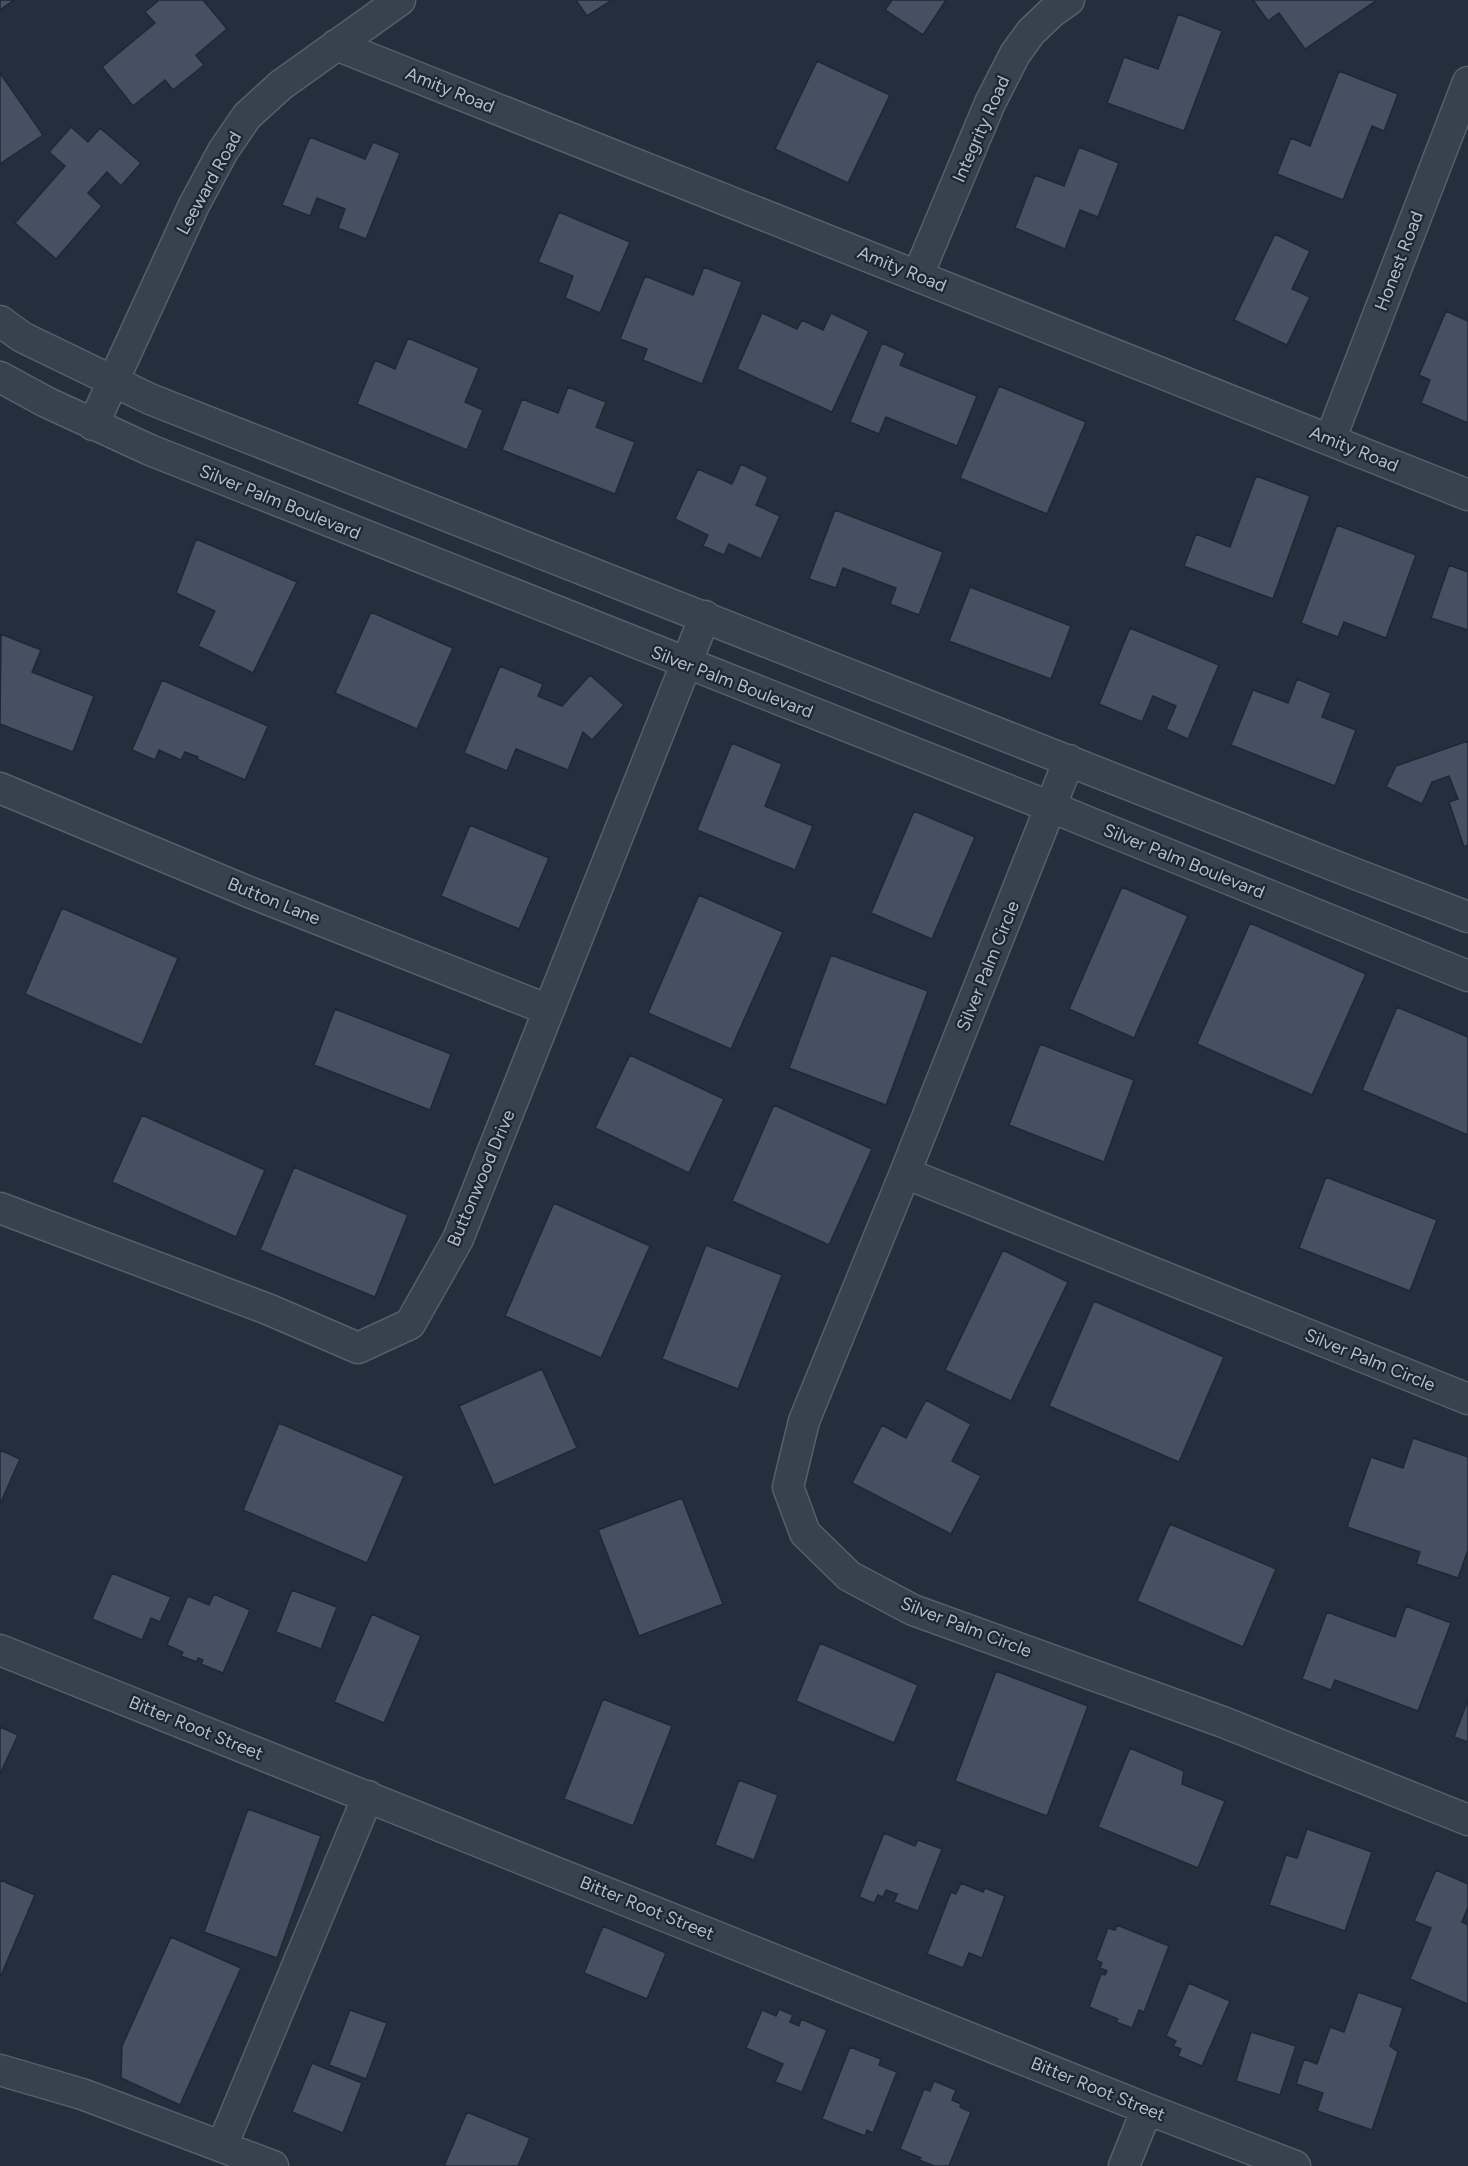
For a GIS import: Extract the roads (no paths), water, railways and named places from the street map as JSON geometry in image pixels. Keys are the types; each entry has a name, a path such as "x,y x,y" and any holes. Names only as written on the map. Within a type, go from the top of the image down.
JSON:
{"street":[{"name":"Leeward Road","path":"93,425 194,204 223,151 247,116 281,85 400,0"},
{"name":"Integrity Road","path":"918,276 990,103 1016,54 1031,32 1052,12 1070,0"},
{"name":"Amity Road","path":"336,45 1468,495"},
{"name":"Honest Road","path":"1330,440 1468,82"},
{"path":"0,321 22,337 150,399 1353,873 1468,916"},
{"name":"Silver Palm Boulevard","path":"0,377 93,425 150,450 1051,807 1468,976"},
{"name":"Buttonwood Drive","path":"0,1208 270,1310 358,1348 410,1324 458,1239 705,616"},
{"name":"Silver Palm Circle","path":"1069,760 804,1421 788,1487 806,1533 849,1576 914,1610 1223,1722 1468,1820"},
{"name":"Button Lane","path":"0,788 261,896 549,1010"},
{"name":"Silver Palm Circle","path":"905,1173 1468,1399"},
{"name":"Bitter Root Street","path":"0,1650 1147,2109 1295,2166"},
{"path":"222,2146 368,1796"},
{"path":"0,2070 82,2094 273,2166"},
{"path":"1124,2166 1147,2109"}]}
